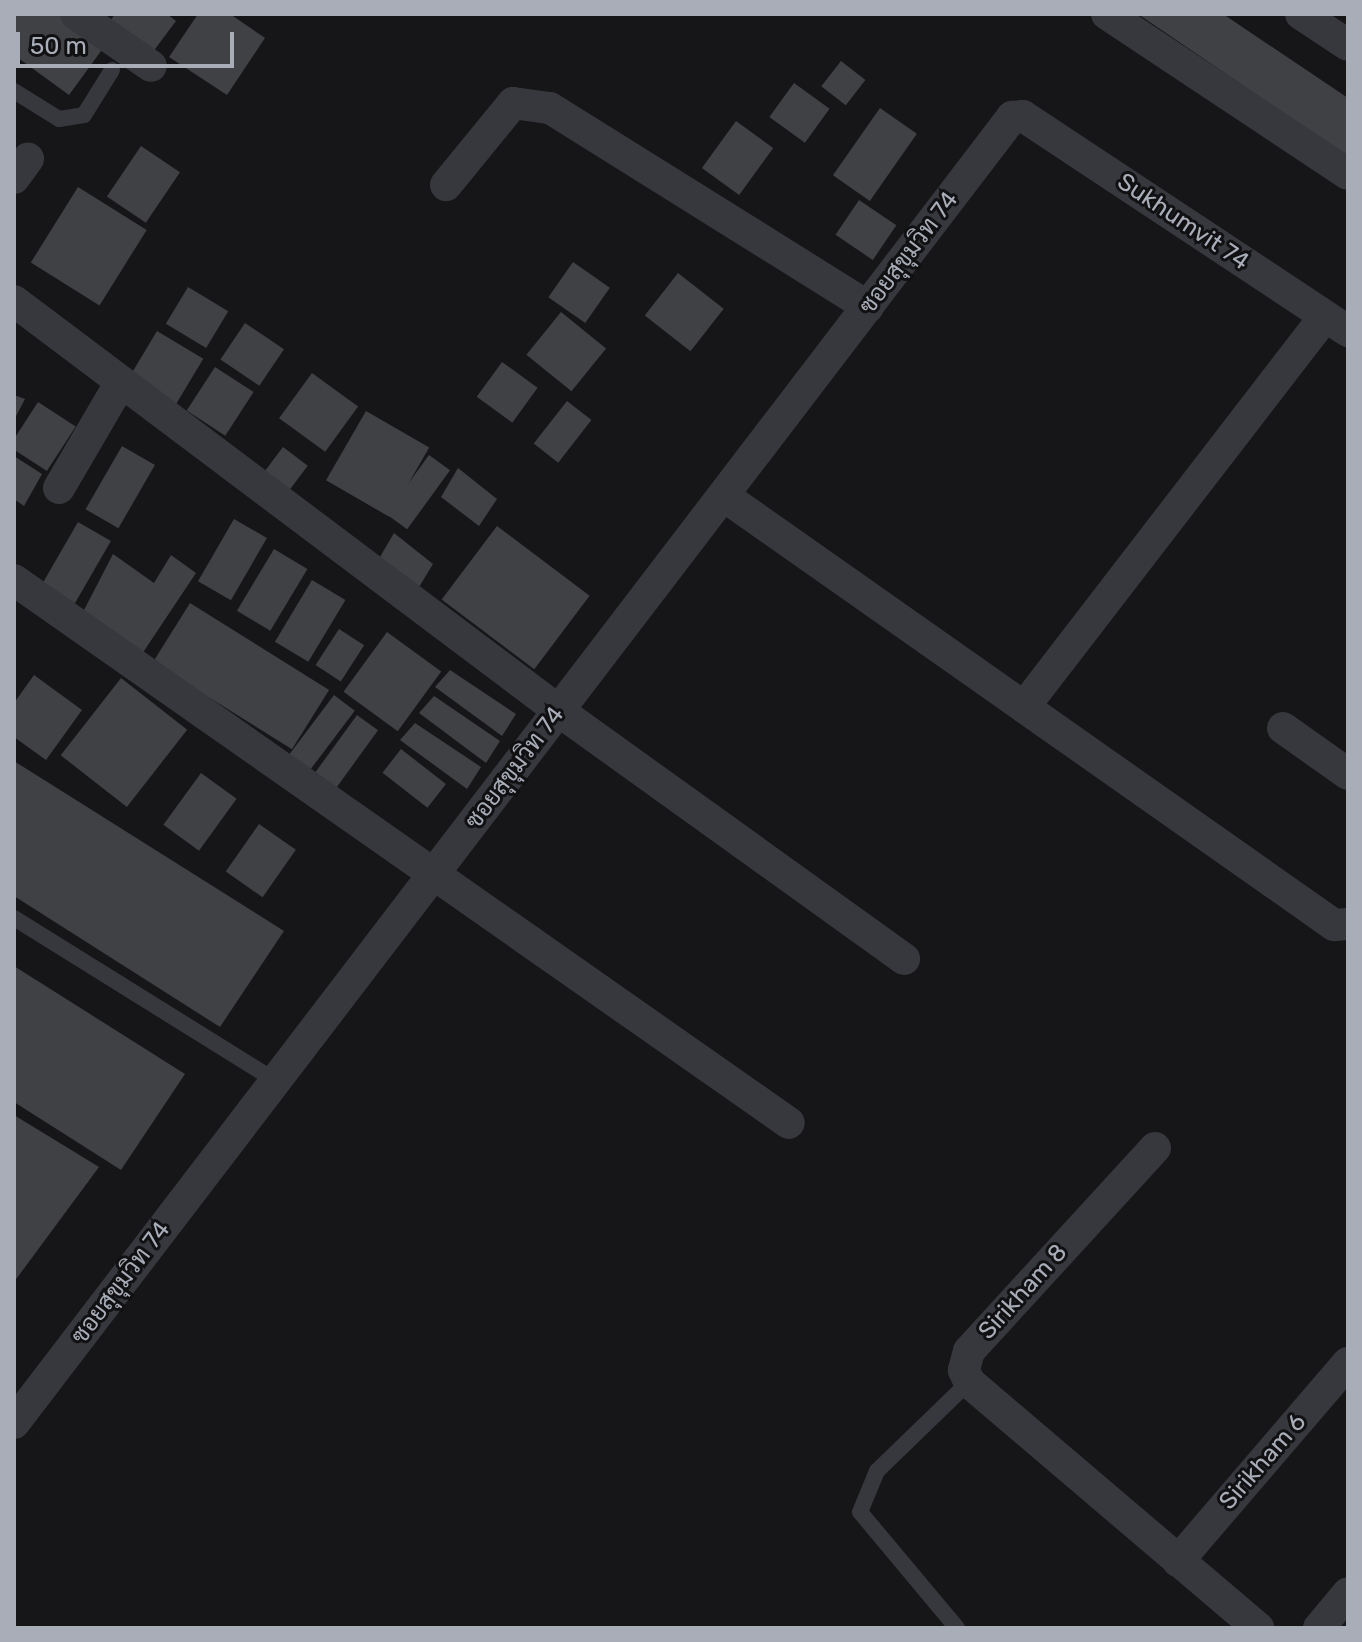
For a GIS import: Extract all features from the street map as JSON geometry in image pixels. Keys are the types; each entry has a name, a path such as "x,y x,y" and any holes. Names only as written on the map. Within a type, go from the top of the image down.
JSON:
{"street":[{"path":"76,14 151,66"},
{"path":"1107,14 1348,174"},
{"path":"1301,14 1348,45"},
{"path":"446,185 513,103 550,108 868,307"},
{"name":"ซอยสุขุมวิท 74","path":"19,1406 276,1081 1017,115"},
{"name":"Sukhumvit 74","path":"1017,115 1336,324"},
{"path":"14,301 559,711 904,959"},
{"path":"1024,707 1336,324"},
{"path":"59,488 121,382"},
{"path":"724,496 1334,925 1348,924"},
{"path":"14,580 789,1123"},
{"path":"1283,728 1348,774"},
{"name":"Sirikham 8","path":"969,1382 964,1370 969,1351 1155,1148"},
{"name":"Sirikham 6","path":"1178,1561 1348,1363"},
{"path":"969,1382 1258,1628"},
{"path":"1319,1628 1348,1593"}],"lane":[{"path":"14,91 59,119 84,115 112,70"},
{"path":"14,918 276,1081"},
{"path":"957,1628 870,1530 860,1512 863,1494 877,1471 969,1382"}],"building":[{"path":"14,14 58,14 104,47 69,95 14,55"},
{"path":"115,14 167,14 176,21 149,57 107,25"},
{"path":"198,14 230,14 265,38 227,95 169,57"},
{"path":"1138,14 1223,14 1348,98 1348,157"},
{"path":"841,61 865,80 846,105 821,86"},
{"path":"794,83 830,109 805,143 769,117"},
{"path":"880,108 917,134 870,201 833,175"},
{"path":"736,121 773,148 739,195 702,168"},
{"path":"141,146 180,172 146,223 107,197"},
{"path":"78,187 147,230 100,305 31,262"},
{"path":"859,200 896,225 873,260 836,235"},
{"path":"573,262 610,288 585,323 548,297"},
{"path":"678,273 724,309 690,351 645,316"},
{"path":"188,287 228,311 206,348 166,324"},
{"path":"561,312 606,349 571,391 526,355"},
{"path":"245,323 284,349 259,386 220,359"},
{"path":"157,331 203,359 173,409 127,381"},
{"path":"502,362 538,388 512,423 477,397"},
{"path":"215,367 254,392 225,436 187,411"},
{"path":"312,373 358,407 325,452 279,418"},
{"path":"14,395 25,399 14,420"},
{"path":"567,401 591,420 558,463 534,444"},
{"path":"38,402 76,427 47,471 14,450 14,439"},
{"path":"366,411 429,448 389,517 326,480"},
{"path":"122,446 155,465 118,528 86,509"},
{"path":"283,447 308,466 289,490 264,472"},
{"path":"429,455 450,470 407,529 386,514"},
{"path":"14,456 42,474 24,506 14,499"},
{"path":"458,468 497,499 479,526 441,497"},
{"path":"234,519 267,538 231,600 198,581"},
{"path":"78,522 111,541 75,603 42,584"},
{"path":"497,526 590,596 534,669 442,599"},
{"path":"394,533 433,564 416,592 377,562"},
{"path":"274,549 307,569 270,631 237,611"},
{"path":"113,554 154,583 171,555 196,573 142,654 82,614"},
{"path":"312,580 345,600 308,662 275,642"},
{"path":"190,603 329,690 292,749 153,662"},
{"path":"339,629 364,645 341,681 316,665"},
{"path":"387,632 441,671 398,731 344,692"},
{"path":"450,670 516,714 502,736 435,687"},
{"path":"34,675 82,710 46,760 14,737 14,703"},
{"path":"121,678 187,730 127,807 61,755"},
{"path":"334,695 355,711 310,771 289,755"},
{"path":"434,696 500,741 486,763 419,713"},
{"path":"357,715 378,730 335,790 314,775"},
{"path":"415,723 481,767 467,789 400,740"},
{"path":"401,749 446,784 427,808 383,773"},
{"path":"14,761 284,931 220,1027 14,896"},
{"path":"201,773 237,799 199,851 163,825"},
{"path":"259,824 296,850 263,897 226,872"},
{"path":"14,966 185,1074 121,1170 14,1102"},
{"path":"14,1115 99,1167 14,1282"}]}
